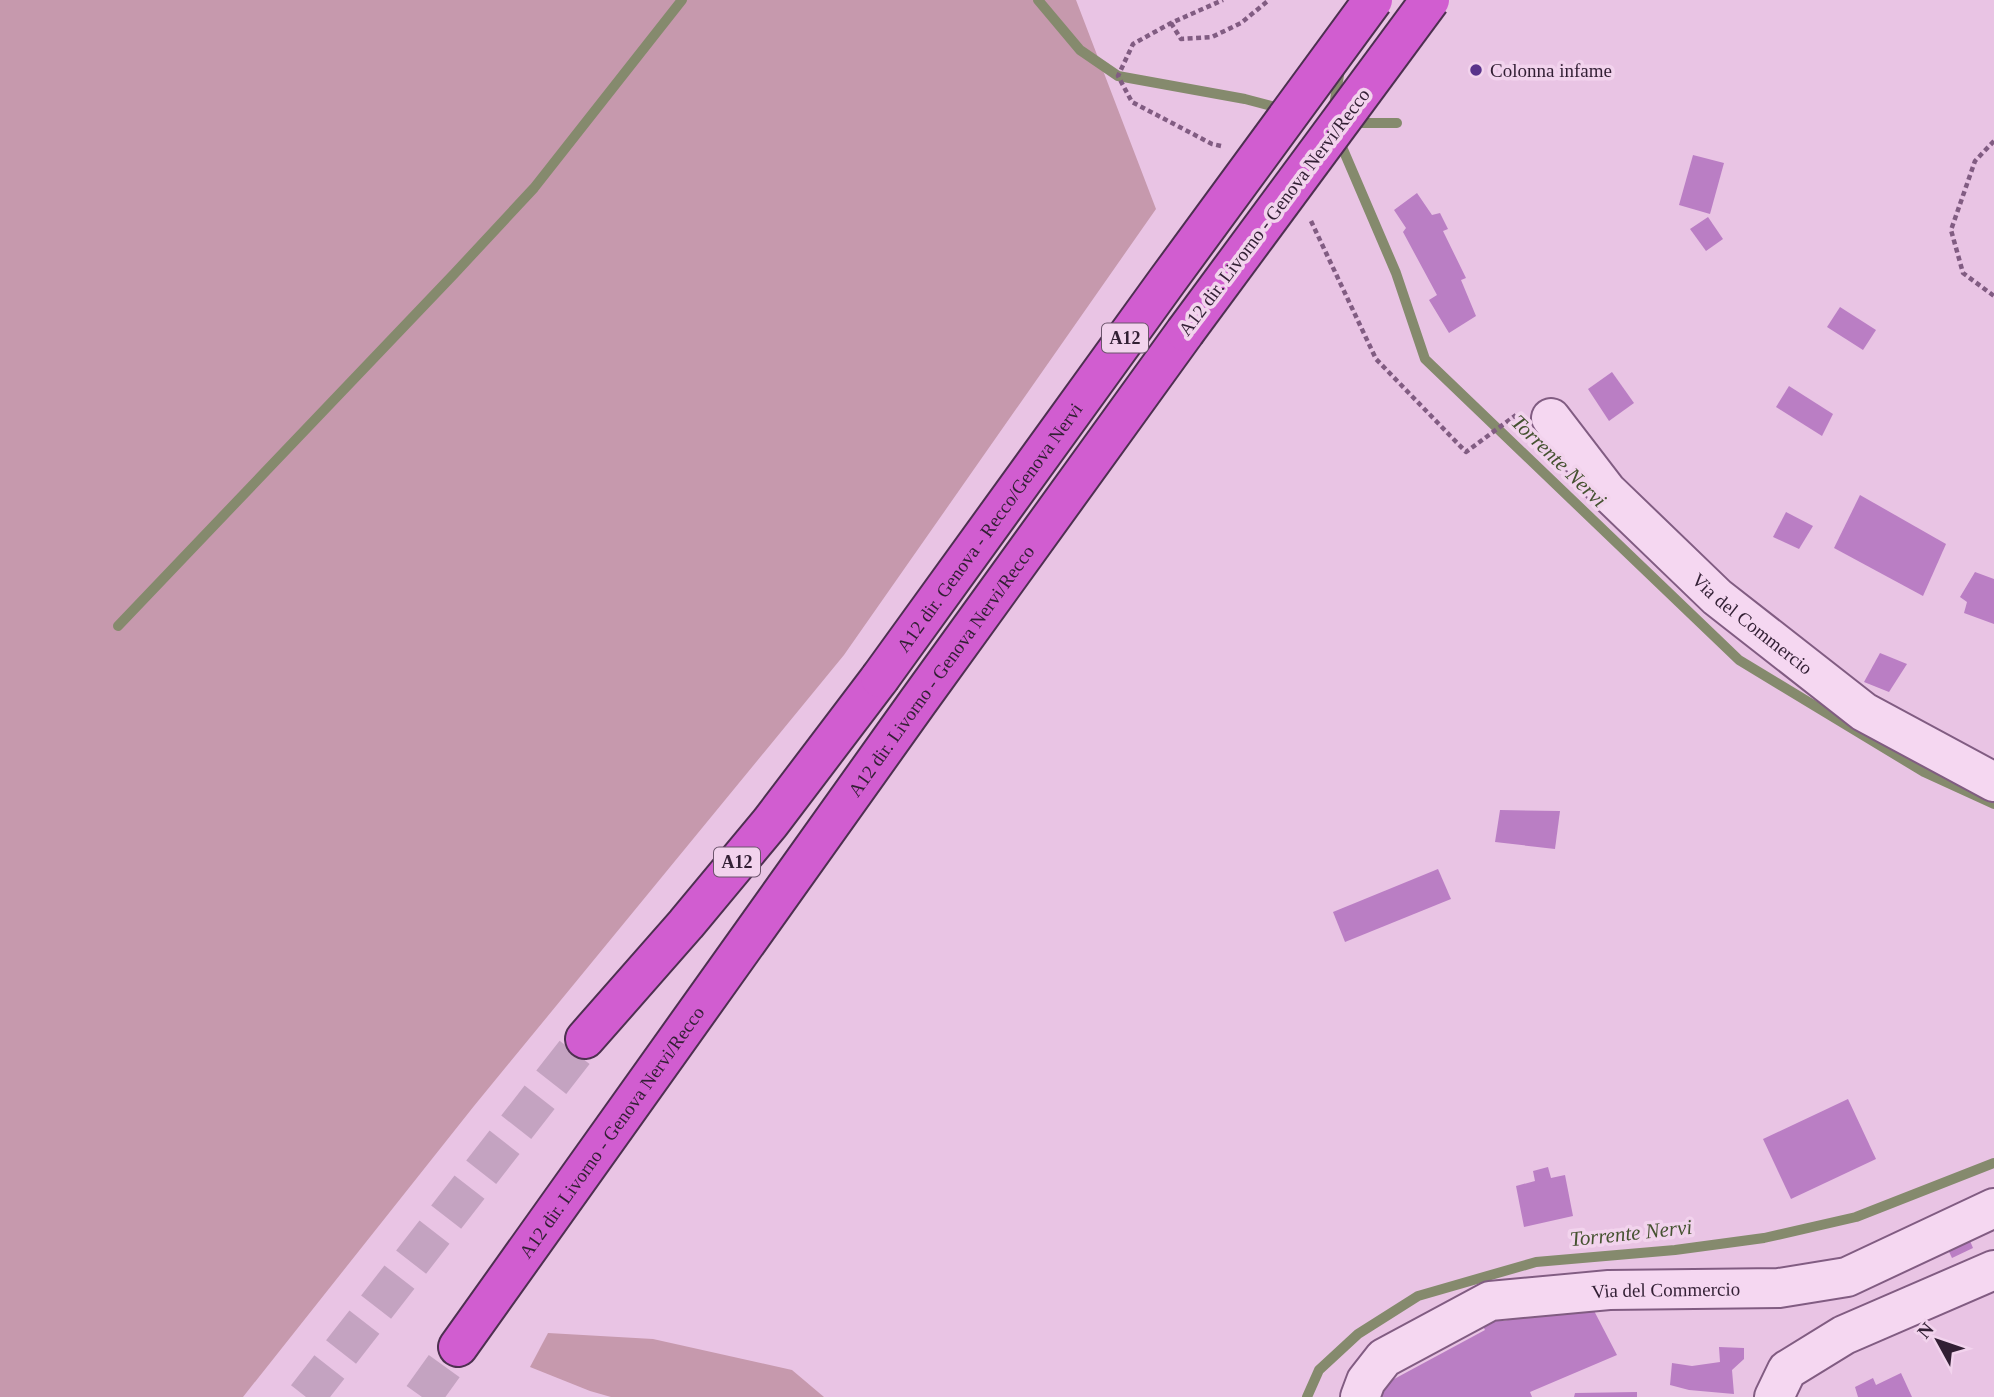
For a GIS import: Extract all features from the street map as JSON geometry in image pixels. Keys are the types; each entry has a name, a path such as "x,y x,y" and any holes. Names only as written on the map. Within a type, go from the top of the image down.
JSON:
{"highway":[{"name":"A12 dir. Genova - Recco/Genova Nervi","path":"585,1039 770,822 880,678 1373,0"},
{"name":"A12 dir. Livorno - Genova Nervi/Recco","path":"458,1347 917,703 1185,332 1430,0"}],"street":[{"name":"Via del Commercio","path":"1550,418 1606,491 1717,597 1864,712 1994,782"},
{"name":"Via del Commercio","path":"1360,1397 1366,1381 1384,1359 1490,1301 1609,1290 1779,1288 1847,1277 1994,1208"},
{"path":"1774,1397 1787,1370 1844,1335 1994,1270"}],"path":[{"path":"1171,23 1181,39 1212,37 1241,23 1269,0"},
{"path":"1994,141 1975,161 1951,230 1964,273 1994,296"}],"shaded area":[{"path":"0,0 1076,0 1156,209 844,655 474,1106 243,1397 0,1397"},
{"path":"548,1333 653,1339 792,1370 824,1397 611,1397 530,1367"}],"building":[{"path":"1693,155 1724,163 1710,214 1679,205"},
{"path":"1417,193 1432,215 1440,213 1448,229 1443,231 1466,278 1461,280 1476,316 1449,333 1429,300 1437,295 1403,232 1406,228 1394,210"},
{"path":"1708,217 1723,239 1706,251 1690,229"},
{"path":"1840,307 1876,330 1863,350 1827,327"},
{"path":"1612,372 1634,403 1609,421 1588,389"},
{"path":"1789,386 1833,414 1822,436 1776,407"},
{"path":"1860,495 1946,544 1923,596 1834,548"},
{"path":"1786,512 1813,526 1799,549 1773,537"},
{"path":"1975,572 1994,579 1994,624 1964,613 1967,602 1960,597"},
{"path":"1880,653 1907,664 1889,692 1864,682"},
{"path":"1500,810 1560,811 1555,849 1495,842"},
{"path":"1438,869 1451,899 1345,942 1333,912"},
{"path":"1848,1099 1876,1159 1791,1199 1763,1139"},
{"path":"1548,1167 1551,1178 1565,1175 1573,1216 1524,1227 1516,1186 1535,1181 1533,1171"},
{"path":"1965,1229 1973,1248 1952,1258 1943,1239"},
{"path":"1590,1303 1617,1355 1530,1392 1532,1397 1376,1397 1383,1385 1485,1330 1478,1316 1495,1308 1503,1321"},
{"path":"1719,1347 1744,1348 1744,1359 1732,1370 1734,1394 1689,1390 1670,1385 1672,1363 1692,1366 1720,1362"},
{"path":"1901,1373 1912,1397 1858,1397 1855,1387 1873,1378 1876,1385"},
{"path":"1637,1392 1637,1397 1574,1397 1575,1393"}],"waterway":[{"path":"118,626 534,188 682,0"},
{"path":"1038,0 1080,50 1118,76 1245,99 1283,109"},
{"name":"Torrente Nervi","path":"1334,106 1340,69"},
{"path":"1352,123 1397,123"},
{"name":"Torrente Nervi","path":"1339,140 1396,273 1425,359 1739,660 1924,772 1994,804"},
{"name":"Torrente Nervi","path":"1307,1397 1319,1370 1358,1334 1418,1296 1536,1262 1675,1250 1764,1238 1856,1217 1994,1163"}],"tunnel":[{"path":"306,1397 585,1039"},
{"path":"422,1397 458,1347"}],"place":[{"name":"Colonna infame","path":"1476,70"}]}
